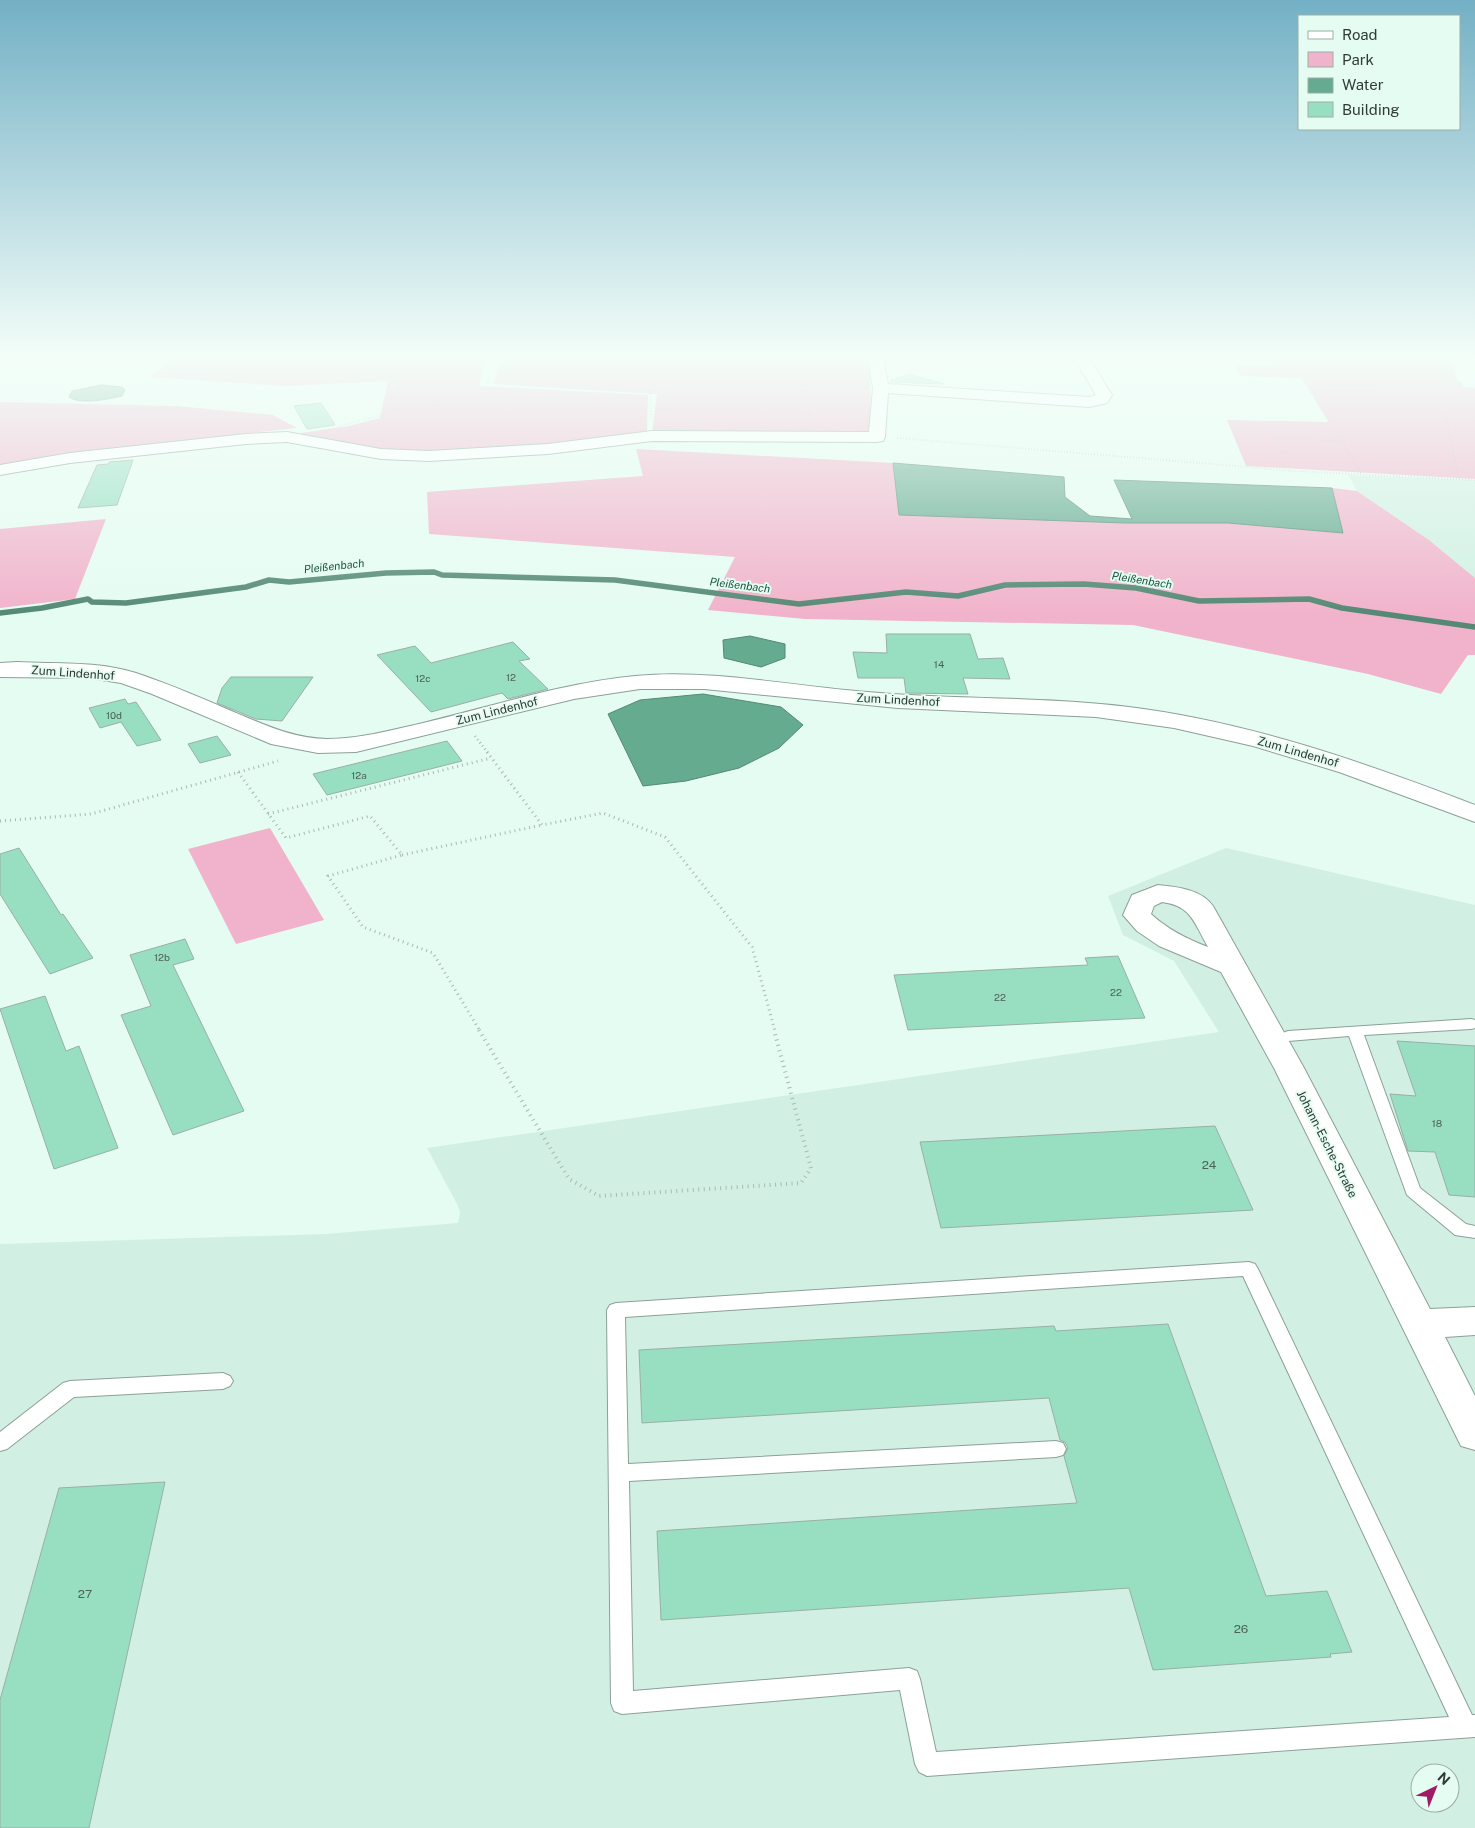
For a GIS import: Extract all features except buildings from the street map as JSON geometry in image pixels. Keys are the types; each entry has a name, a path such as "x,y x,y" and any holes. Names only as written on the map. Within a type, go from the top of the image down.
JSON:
{"street":[{"path":"0,470 70,458 199,443"},
{"path":"322,443 380,454 429,456 589,443"},
{"name":"Zum Lindenhof","path":"0,670 17,668 89,671 126,677 160,689 279,739 314,746 356,745 463,720 561,694 609,685 668,680 747,686 866,699 1035,707 1129,714 1210,728 1305,752 1396,783 1475,814"},
{"name":"Johann-Esche-Straße","path":"1232,966 1280,1036 1475,1434"},
{"path":"1420,1324 1475,1321"}],"lane":[{"path":"1280,1036 1471,1024"},
{"path":"1355,1031 1413,1192 1461,1230 1475,1232"},
{"path":"1249,1269 1470,1726 926,1764 910,1680 622,1703 616,1310 1249,1269"},
{"path":"0,1443 70,1390 223,1381"},
{"path":"618,1473 1056,1449"}],"path":[{"path":"967,443 1363,475 1475,480"},
{"path":"1279,443 1286,453"},
{"path":"1343,443 1363,475"},
{"path":"1452,443 1459,479"},
{"path":"463,720 542,825"},
{"path":"0,822 91,814 284,759 314,746"},
{"path":"268,814 491,758"},
{"path":"238,772 286,838 370,816 402,855"},
{"path":"603,813 665,837 752,947 811,1168 801,1182 599,1196 569,1179 433,953 362,927 328,876 402,855 542,825 603,813"}],"shaded area":[{"path":"1348,475 1475,480 1475,578 1429,540 1357,491"},
{"path":"1226,848 1475,905 1475,1828 0,1828 0,1244 325,1234 458,1223 460,1213 458,1206 427,1148 1219,1032 1174,961 1123,935 1108,896"}],"green space":[{"path":"0,443 154,443 64,453 0,465"},
{"path":"334,443 576,443 426,455 380,452"},
{"path":"1237,443 1475,443 1475,479 1246,466"},
{"path":"636,449 893,463 899,515 1228,523 1343,533 1332,488 1357,491 1429,540 1475,578 1475,655 1468,655 1441,694 1368,674 1133,625 805,619 708,610 735,557 429,534 427,492 643,476"},
{"path":"106,519 75,599 0,608 0,529"},
{"path":"270,828 324,920 236,944 188,849"}],"water":[{"path":"893,463 1064,477 1065,497 1090,516 1132,519 1114,480 1332,488 1343,533 1228,523 1125,523 899,515"},
{"path":"750,636 785,644 785,658 761,667 724,658 723,640"},
{"path":"703,694 781,707 803,725 779,748 739,768 686,781 643,786 608,714 640,700"}],"waterway":[{"name":"Pleißenbach","path":"0,613 42,608 88,599 92,602 126,603 246,587 269,580 289,582 386,573 434,572 442,575 615,580 799,604 906,592 958,596 1005,585 1084,584 1136,588 1199,601 1309,599 1342,608 1475,627"}]}
